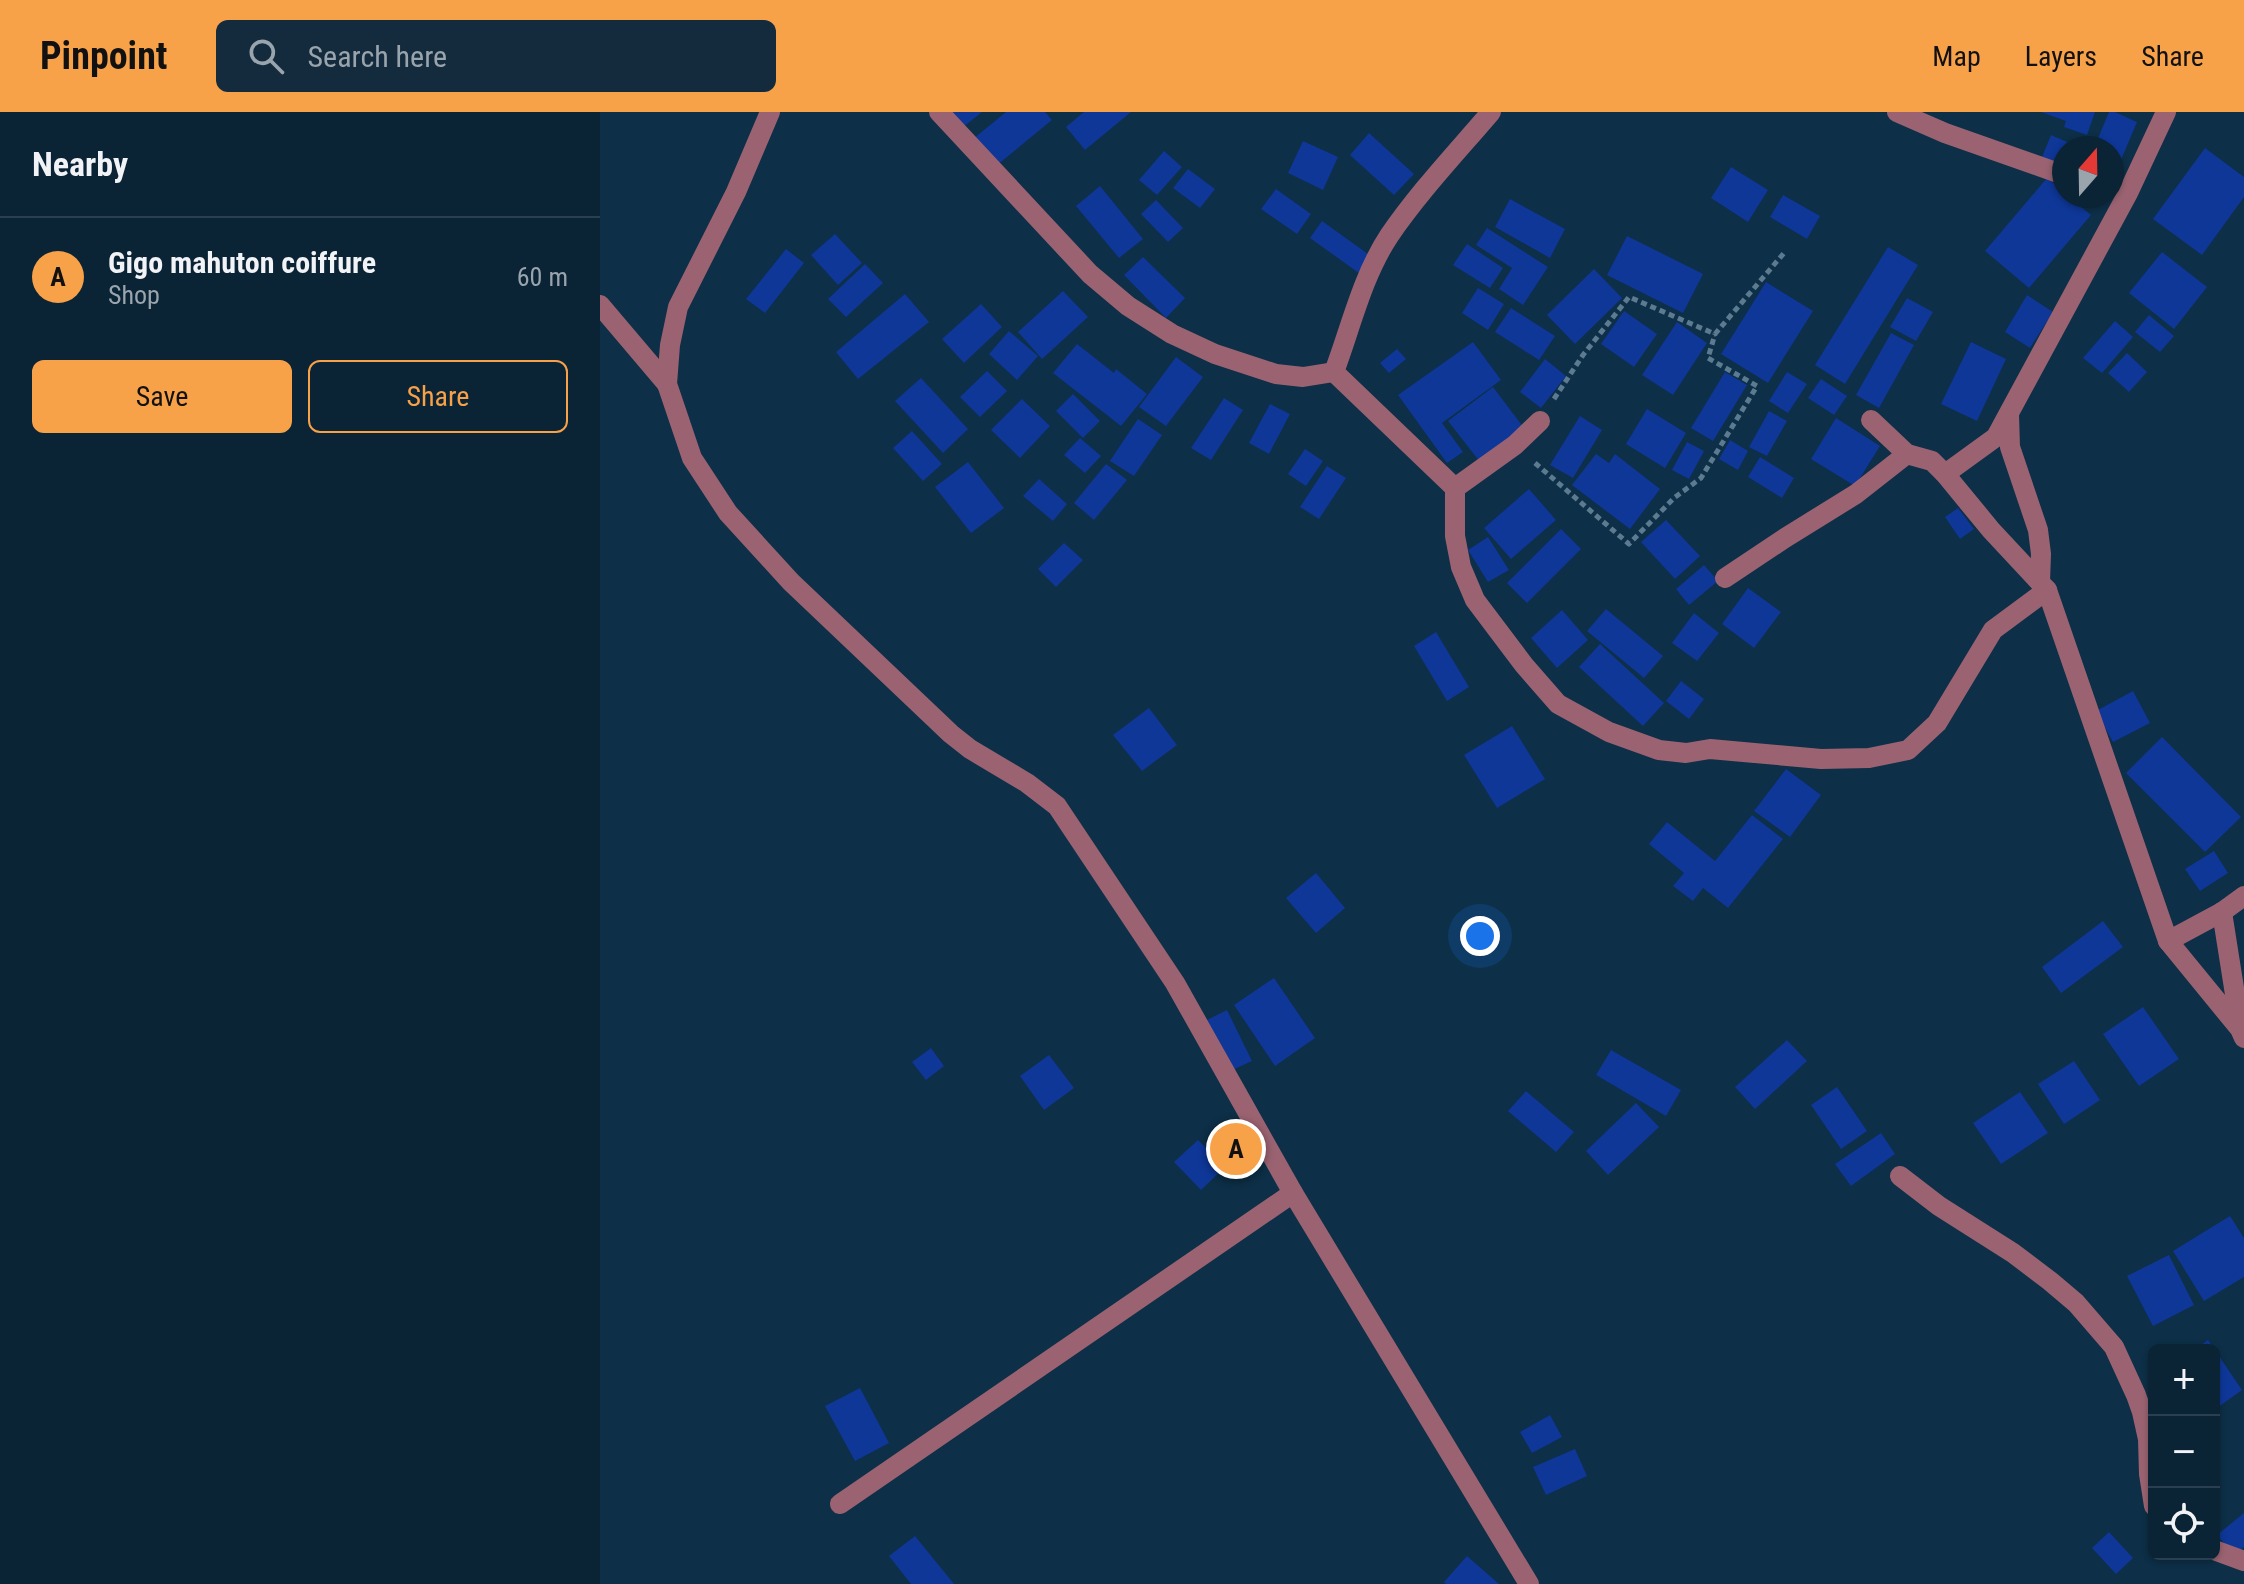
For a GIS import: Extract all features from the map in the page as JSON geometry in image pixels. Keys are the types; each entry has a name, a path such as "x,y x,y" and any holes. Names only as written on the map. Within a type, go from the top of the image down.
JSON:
{"street":[{"path":"667,384 670,345 678,307 736,192 770,112"},
{"path":"939,112 1090,274 1128,306 1172,334 1215,354 1276,374 1303,377 1334,372"},
{"path":"1334,372 1363,288 1388,237 1491,112"},
{"path":"1897,112 1973,144 2052,171"},
{"path":"2124,183 2166,112"},
{"path":"1945,474 1996,437 2111,208"},
{"path":"600,305 667,384 692,458 728,513 791,582 951,734 1057,806 1175,983 1293,1193 1529,1584"},
{"path":"1334,372 1455,488 1455,536 1461,567 1475,600 1524,665 1558,704 1609,732 1659,750 1686,753 1710,749 1821,759 1869,758 1908,750 1937,723 1993,630 2043,586"},
{"path":"2009,414 2010,447 2038,530 2043,586 2168,941 2242,1033"},
{"path":"1871,420 1907,454 1932,461 2043,586"},
{"path":"1455,488 1515,445 1540,421"},
{"path":"1725,578 1856,494 1907,454"},
{"path":"2168,941 2222,912 2244,896"},
{"path":"2222,912 2242,1033"},
{"path":"1900,1176 2050,1281 2076,1303 2114,1347 2142,1412 2148,1439 2150,1488"},
{"path":"840,1504 1293,1193"},
{"path":"2220,1552 2244,1561"}],"path":[{"path":"1515,445 1629,544 1674,498 1701,478 1757,386 1708,358 1715,334 1784,253"},
{"path":"1540,421 1583,355 1629,297 1715,334"}],"building":[{"path":"948,112 982,112 962,128"},
{"path":"1006,112 1045,112 1052,120 996,166 973,139"},
{"path":"1084,112 1131,112 1085,150 1066,127"},
{"path":"2041,112 2095,112 2087,135 2064,127 2066,121"},
{"path":"2109,112 2137,122 2124,153 2124,136 2099,136"},
{"path":"1369,133 1414,174 1394,195 1350,155"},
{"path":"2051,135 2053,136 2052,161 2042,157"},
{"path":"1303,141 1338,157 1323,190 1288,173"},
{"path":"2205,148 2244,177 2244,197 2202,255 2153,219"},
{"path":"1164,151 1182,167 1157,195 1139,180"},
{"path":"1731,167 1768,190 1748,222 1711,198"},
{"path":"1188,169 1215,189 1200,208 1173,188"},
{"path":"2047,178 2052,182 2052,208 2083,208 2091,215 2029,288 1985,251"},
{"path":"1100,186 1143,239 1119,258 1076,206"},
{"path":"1276,189 1311,214 1297,234 1261,209"},
{"path":"1783,195 1820,216 1807,239 1770,217"},
{"path":"1510,199 1565,229 1550,258 1495,227"},
{"path":"1156,200 1183,228 1168,242 1141,214"},
{"path":"1322,221 1375,259 1363,276 1310,238"},
{"path":"1487,228 1548,267 1523,305 1499,289 1512,268 1476,245"},
{"path":"835,234 862,263 838,285 811,255"},
{"path":"1627,236 1703,274 1683,313 1607,275"},
{"path":"1467,244 1503,268 1490,288 1453,265"},
{"path":"1888,247 1918,265 1845,384 1815,365"},
{"path":"786,249 804,263 765,313 746,299"},
{"path":"2162,252 2207,287 2174,329 2129,293"},
{"path":"1143,257 1185,298 1166,318 1124,275"},
{"path":"865,264 883,283 846,317 828,299"},
{"path":"1594,269 1622,298 1575,344 1547,315"},
{"path":"1766,282 1813,311 1768,383 1721,354"},
{"path":"1478,288 1504,304 1488,330 1462,313"},
{"path":"1063,291 1088,317 1042,359 1018,332"},
{"path":"905,294 929,322 858,379 836,352"},
{"path":"2027,295 2053,312 2030,348 2005,332"},
{"path":"1907,298 1933,312 1916,341 1890,327"},
{"path":"981,304 1002,327 964,363 942,339"},
{"path":"1511,308 1555,336 1539,360 1495,332"},
{"path":"1624,311 1657,334 1634,367 1601,344"},
{"path":"2149,315 2174,336 2160,352 2135,332"},
{"path":"2115,321 2133,337 2102,373 2083,358"},
{"path":"1677,322 1707,343 1673,395 1642,375"},
{"path":"1009,331 1038,356 1017,380 989,354"},
{"path":"1891,333 1914,345 1879,408 1856,395"},
{"path":"1473,342 1501,380 1442,423 1463,452 1447,463 1398,395"},
{"path":"1971,342 2006,359 1977,421 1941,404"},
{"path":"1077,344 1147,394 1121,426 1053,373"},
{"path":"1397,349 1406,359 1389,373 1380,363"},
{"path":"2127,353 2147,372 2129,392 2108,373"},
{"path":"1176,357 1203,377 1166,426 1139,407"},
{"path":"1545,359 1566,376 1541,408 1520,392"},
{"path":"987,371 1007,391 980,417 960,397"},
{"path":"1725,372 1747,385 1713,441 1691,428"},
{"path":"1787,372 1807,384 1788,413 1769,401"},
{"path":"921,378 968,429 943,453 895,401"},
{"path":"1821,379 1847,396 1834,415 1808,398"},
{"path":"1493,387 1524,428 1480,462 1448,421"},
{"path":"1073,394 1100,421 1083,438 1056,411"},
{"path":"1224,398 1243,410 1211,460 1191,448"},
{"path":"1022,399 1050,426 1020,458 991,430"},
{"path":"1270,404 1290,414 1269,454 1249,443"},
{"path":"1647,409 1686,433 1665,468 1626,444"},
{"path":"1769,411 1787,421 1767,456 1749,447"},
{"path":"1580,416 1602,430 1573,478 1550,465"},
{"path":"1836,418 1880,446 1855,486 1811,459"},
{"path":"1138,419 1162,435 1134,476 1110,461"},
{"path":"912,431 942,464 923,481 893,448"},
{"path":"1080,438 1101,456 1085,473 1064,455"},
{"path":"1730,440 1748,451 1738,470 1719,459"},
{"path":"1687,442 1704,451 1689,479 1672,470"},
{"path":"1305,449 1323,461 1306,486 1288,474"},
{"path":"1596,454 1609,463 1615,454 1660,489 1630,529 1572,485"},
{"path":"1760,457 1794,478 1782,498 1748,477"},
{"path":"968,462 1004,508 971,533 935,487"},
{"path":"1106,464 1127,480 1094,520 1074,503"},
{"path":"1327,466 1346,478 1319,519 1300,507"},
{"path":"1039,479 1067,504 1053,521 1023,496"},
{"path":"1529,489 1556,520 1511,559 1484,528"},
{"path":"1958,508 1974,529 1960,539 1945,517"},
{"path":"1666,520 1700,556 1675,579 1641,542"},
{"path":"1561,529 1581,549 1527,603 1507,583"},
{"path":"1488,537 1509,570 1488,582 1468,550"},
{"path":"1064,543 1083,560 1056,587 1038,569"},
{"path":"1704,565 1718,581 1689,605 1676,589"},
{"path":"1748,588 1781,612 1754,648 1722,624"},
{"path":"1606,609 1663,656 1644,678 1587,631"},
{"path":"1562,610 1588,640 1557,668 1531,638"},
{"path":"1694,613 1719,633 1697,661 1672,643"},
{"path":"1436,632 1469,687 1447,701 1414,646"},
{"path":"1600,644 1664,703 1643,726 1579,667"},
{"path":"1681,681 1704,699 1689,719 1666,701"},
{"path":"2133,691 2150,723 2113,742 2096,711"},
{"path":"1149,708 1177,745 1142,771 1113,735"},
{"path":"1512,726 1545,779 1497,808 1464,755"},
{"path":"2162,737 2241,817 2205,852 2126,773"},
{"path":"1786,769 1821,795 1790,837 1754,811"},
{"path":"1752,815 1783,839 1728,908 1703,888 1693,901 1673,886 1684,873 1649,844 1667,822 1715,861"},
{"path":"2214,851 2228,873 2200,891 2185,869"},
{"path":"1316,873 1345,908 1316,933 1286,898"},
{"path":"2103,921 2123,947 2061,993 2042,967"},
{"path":"1274,978 1315,1038 1275,1066 1234,1005"},
{"path":"2143,1007 2179,1059 2139,1086 2103,1034"},
{"path":"1227,1010 1252,1061 1228,1072 1203,1022"},
{"path":"1787,1040 1807,1061 1755,1109 1735,1087"},
{"path":"931,1048 944,1066 926,1080 912,1062"},
{"path":"1611,1050 1681,1090 1666,1116 1596,1075"},
{"path":"1049,1055 1074,1088 1044,1110 1020,1076"},
{"path":"2074,1061 2100,1100 2064,1124 2038,1084"},
{"path":"1837,1087 1867,1131 1841,1149 1811,1105"},
{"path":"1526,1091 1574,1132 1556,1152 1508,1111"},
{"path":"2020,1092 2048,1133 2001,1164 1973,1123"},
{"path":"1636,1103 1659,1127 1608,1175 1586,1151"},
{"path":"1881,1133 1895,1154 1851,1186 1835,1164"},
{"path":"1198,1140 1225,1167 1201,1190 1174,1162"},
{"path":"2230,1216 2244,1238 2244,1277 2204,1301 2173,1251"},
{"path":"2169,1255 2194,1305 2153,1326 2127,1276"},
{"path":"2220,1358 2242,1390 2220,1406"},
{"path":"860,1388 889,1443 855,1461 825,1406"},
{"path":"1550,1415 1562,1437 1532,1453 1520,1432"},
{"path":"1575,1449 1587,1476 1546,1495 1533,1467"},
{"path":"2244,1513 2244,1547 2234,1555 2220,1539 2220,1533"},
{"path":"2109,1532 2133,1558 2116,1574 2092,1548"},
{"path":"915,1536 954,1584 911,1584 889,1556"},
{"path":"1467,1556 1499,1584 1446,1584 1444,1582"}],"place":[{"name":"Gigo mahuton coiffure","path":"1236,1149"}]}
